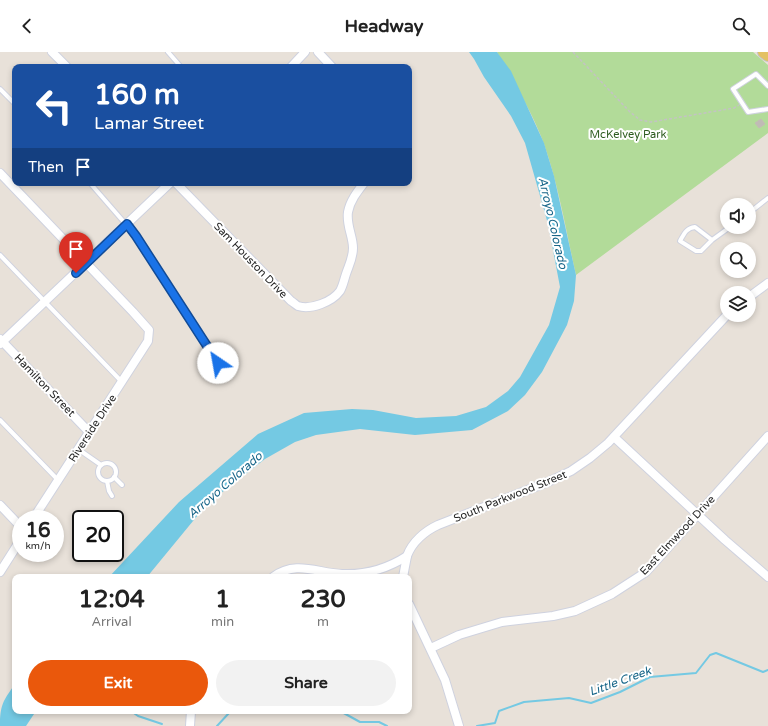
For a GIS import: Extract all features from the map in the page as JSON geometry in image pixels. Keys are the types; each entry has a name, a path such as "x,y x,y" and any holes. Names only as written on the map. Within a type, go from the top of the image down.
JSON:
{"main road":[{"path":"764,52 768,56"}],"street":[{"path":"52,52 63,64"},
{"path":"294,64 305,52"},
{"path":"318,52 329,64"},
{"path":"0,173 12,186"},
{"path":"12,186 86,264"},
{"path":"1,341 86,264 167,186"},
{"name":"Sam Houston Drive","path":"179,186 279,290 298,306 306,307 329,301 335,297 340,290 350,265 353,249 353,240 348,223 348,214 354,196 362,186"},
{"name":"Riverside Drive","path":"39,510 122,382 149,337 149,330 86,264"},
{"path":"756,292 768,283"},
{"name":"South Parkwood Street","path":"279,574 288,569 300,567 336,574 359,574 386,567 407,556 414,544 429,530 438,525 548,482 570,471 590,458 614,437 721,322"},
{"name":"Hamilton Street","path":"1,341 89,432"},
{"name":"East Elmwood Drive","path":"431,648 459,635 502,622 552,616 575,611 612,594 646,572 768,436"},
{"path":"614,437 699,514 725,540 768,577"},
{"path":"0,506 12,518"},
{"path":"0,572 12,553"},
{"path":"404,574 407,556"},
{"path":"412,610 445,680 459,726"},
{"path":"190,726 191,714"}],"lane":[{"path":"168,52 178,64"},
{"path":"767,83 756,74 733,90 748,112 768,109"},
{"path":"0,89 12,101"},
{"path":"93,186 136,236 218,363"},
{"path":"756,207 768,198"},
{"path":"712,240 694,227 690,227 686,230 680,241 696,251 701,251 720,234"},
{"path":"0,255 122,382"},
{"path":"0,420 58,480"},
{"path":"78,449 101,465"},
{"path":"106,463 112,464 116,469 114,477 107,481 101,479 98,474 101,465 106,463"},
{"path":"114,477 122,485"},
{"path":"107,481 109,491 112,496"}],"path":[{"path":"573,52 630,112 640,120 651,122 734,108"}],"green space":[{"name":"McKelvey Park","path":"497,52 753,52 768,65 768,133 576,275 558,193 544,144 528,109"}],"water":[{"name":"Arroyo Colorado","path":"469,52 497,52 511,71 544,143 554,176 576,275 574,301 567,325 542,372 525,395 508,411 472,430 415,435 360,429 316,435 295,442 265,459 207,504 149,574 112,574 179,502 258,434 304,413 352,409 373,410 416,418 456,416 486,407 508,391 520,377 549,325 560,287 548,224 525,143 511,116"},
{"path":"12,689 12,714 34,714 26,726 0,726 3,704"}],"building":[{"path":"761,119 765,124 759,128 755,123"}],"waterway":[{"name":"Little Creek","path":"477,726 495,723 499,711 524,702 569,698 591,703 620,692 650,677 696,673 710,655 716,653 763,672 768,670"},
{"name":"Little Creek","path":"135,714 162,724"},
{"name":"Little Creek","path":"217,726 228,714"},
{"name":"Little Creek","path":"345,714 360,722 379,722 387,726"}],"route":[{"path":"76,273 127,224 218,363"}]}
